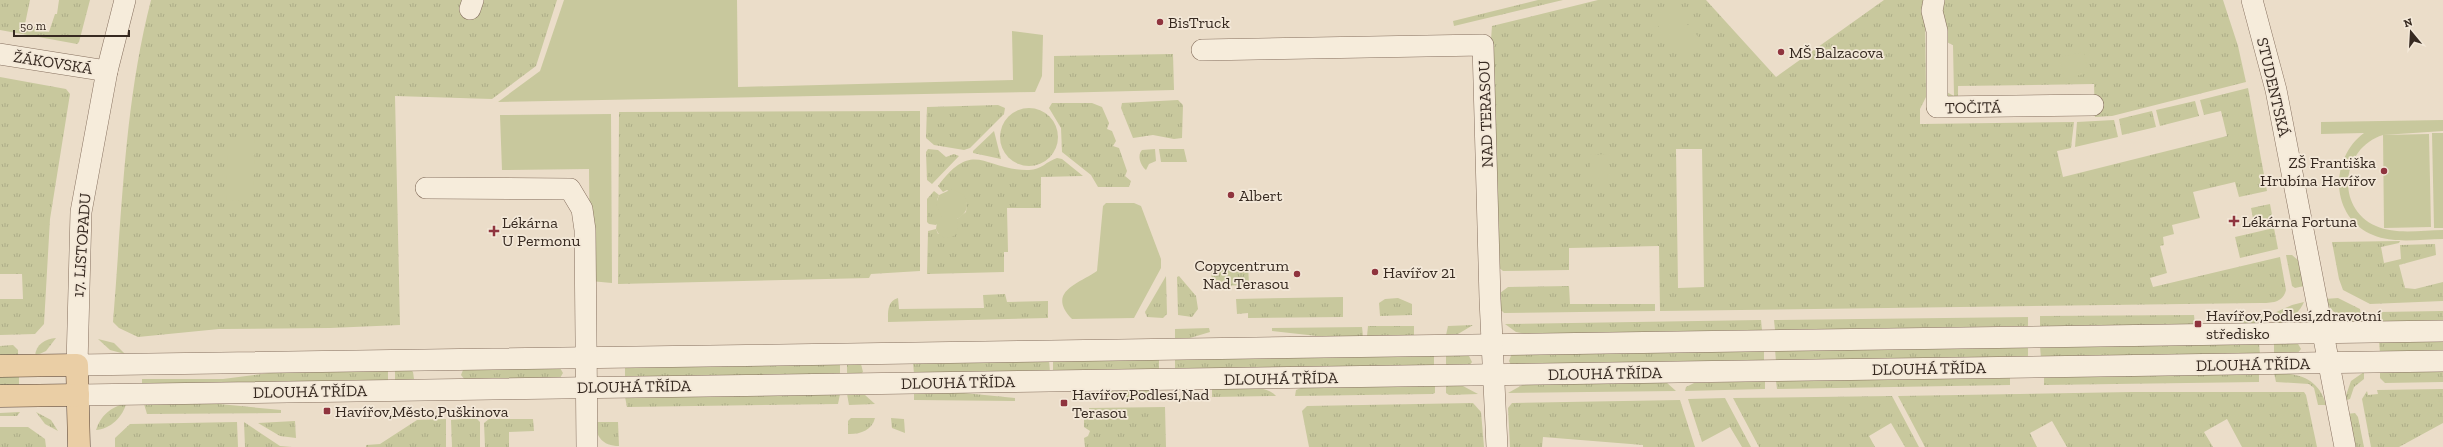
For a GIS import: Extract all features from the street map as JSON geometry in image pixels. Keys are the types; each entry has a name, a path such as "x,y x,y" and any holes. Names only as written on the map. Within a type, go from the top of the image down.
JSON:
{"main road":[{"name":"DLOUHÁ TŘÍDA","path":"0,366 77,364"},
{"name":"17. LISTOPADU","path":"77,364 79,447"},
{"name":"DLOUHÁ TŘÍDA","path":"0,396 78,395"}],"street":[{"name":"17. LISTOPADU","path":"77,364 80,212 107,71 125,0"},
{"name":"TOČITÁ","path":"1934,0 1932,11 1937,32 1937,108 2093,105"},
{"name":"STUDENTSKÁ","path":"2252,0 2276,90 2345,447"},
{"name":"NAD TERASOU","path":"1202,50 1483,45 1492,345"},
{"name":"ŽÁKOVSKÁ","path":"0,54 107,71"},
{"name":"DLOUHÁ TŘÍDA","path":"426,188 570,189 582,209 585,230 586,358"},
{"name":"DLOUHÁ TŘÍDA","path":"77,364 2443,331"},
{"path":"1492,345 1497,447"},
{"path":"586,358 587,447"},
{"name":"DLOUHÁ TŘÍDA","path":"78,395 2443,361"}],"green space":[{"path":"0,0 30,0 25,24 49,32 55,14 57,14 59,0 90,0 79,42 77,44 0,30"},
{"path":"151,0 557,0 536,66 492,99 395,96 400,325 330,328 219,329 138,337 119,328 113,322 129,120 142,40"},
{"path":"564,0 737,0 738,87 1013,80 1012,31 1043,35 1042,76 1035,92 498,102 540,71"},
{"path":"1538,0 1563,0 1454,26 1453,21"},
{"path":"1598,0 1706,0 1776,77 1884,0 1927,0 1925,12 1926,97 1920,109 1920,124 2074,122 2071,148 2057,151 2063,177 2227,136 2221,111 2204,115 2200,100 2248,88 2267,191 2239,197 2235,182 2193,192 2200,218 2172,225 2174,234 2163,237 2164,245 2160,246 2167,273 2150,278 2153,287 2280,257 2286,290 2282,298 2279,300 2264,303 1660,311 1659,246 1569,248 1569,270 1503,271 1497,266 1490,53 1492,26","holes":["1676,149 1702,149 1704,287 1678,288"]},
{"path":"1943,0 2223,0 2238,46 2246,82 2112,116 2095,117 2094,84 1958,86 1958,98 1952,103 1941,89 1954,96 1953,45 1940,39"},
{"path":"1668,3 1703,42 1686,57 1651,18"},
{"path":"2084,52 2088,73 2064,79 2060,57"},
{"path":"1173,54 1174,90 1054,93 1054,56"},
{"path":"0,77 66,89 70,94 50,219 44,324 35,334 0,335 0,299 23,299 22,274 0,274"},
{"path":"1178,100 1183,105 1182,138 1174,139 1153,135 1133,138 1121,108 1122,103"},
{"path":"2195,101 2199,116 2160,126 2156,110"},
{"path":"1052,103 1092,103 1102,107 1109,123 1107,129 1112,131 1116,141 1113,146 1119,148 1127,171 1125,176 1131,181 1129,187 1098,187 1091,175 1062,152 1061,128 1049,108"},
{"path":"998,105 1005,108 1004,114 970,148 964,150 934,145 926,138 927,107"},
{"path":"1029,108 1045,113 1053,121 1058,137 1053,153 1045,161 1029,166 1013,161 1005,153 1000,137 1005,121 1013,113"},
{"path":"920,111 920,271 871,274 869,278 618,284 619,112"},
{"path":"2152,111 2156,127 2122,135 2119,119"},
{"path":"611,114 612,283 590,281 589,169 502,170 500,115"},
{"path":"2114,120 2118,137 2075,147 2077,122"},
{"path":"2443,120 2443,131 2383,135 2369,142 2358,152 2352,165 2348,179 2349,193 2354,206 2363,217 2376,226 2384,229 2400,231 2443,230 2443,239 2399,240 2381,238 2359,227 2349,215 2342,202 2339,187 2340,172 2345,157 2353,144 2364,133 2321,134 2321,122"},
{"path":"994,131 1001,159 973,153 973,151"},
{"path":"2432,133 2443,133 2443,228 2434,228"},
{"path":"2429,134 2431,227 2384,228 2383,135"},
{"path":"228,139 255,139 253,202 226,200"},
{"path":"928,149 938,150 946,157 954,154 959,156 932,184 927,180 926,152"},
{"path":"1155,149 1156,161 1149,164 1146,170 1140,160 1140,152 1142,150"},
{"path":"1159,149 1184,149 1187,162 1161,162"},
{"path":"1607,154 1608,177 1590,179 1590,155"},
{"path":"1057,158 1062,159 1083,176 1041,177 1041,208 1007,208 1008,252 1004,252 1004,272 927,274 928,231 936,229 938,234 966,212 967,203 947,190 943,192 938,186 950,171 961,163 971,160 980,160 1014,169 1033,170"},
{"path":"952,189 964,195 967,206 963,215 957,219 958,232 952,237 946,238 940,235 936,229 937,222 942,217 936,204 939,195"},
{"path":"934,191 939,195 937,200 943,217 936,225 929,224 927,222 927,199"},
{"path":"1106,203 1134,203 1141,206 1161,259 1161,268 1134,318 1072,319 1065,310 1062,302 1063,295 1074,285 1097,271 1103,206"},
{"path":"2270,204 2273,220 2254,224 2251,208"},
{"path":"2274,228 2278,249 2240,258 2235,237"},
{"path":"2400,241 2399,243 2381,247 2384,263 2401,259 2400,245 2435,244 2436,255 2399,265 2405,288 2415,289 2443,282 2443,301 2370,304 2343,290 2339,279 2332,242"},
{"path":"2286,255 2292,255 2299,261 2304,286 2295,288 2292,286"},
{"path":"1248,264 1249,285 1212,286 1211,265"},
{"path":"1166,276 1167,314 1163,318 1147,317 1145,312"},
{"path":"1179,276 1196,296 1198,309 1192,317 1178,315 1177,277"},
{"path":"1569,286 1570,304 1655,304 1655,311 1504,313 1502,311 1498,311 1500,293 1508,287"},
{"path":"1005,294 1007,302 1048,301 1048,318 888,322 888,311 890,304 894,299 898,298 899,309 984,308 983,295"},
{"path":"1343,297 1343,317 1248,318 1248,313 1237,314 1236,299"},
{"path":"1398,298 1412,304 1412,315 1380,316 1379,303 1385,299"},
{"path":"2338,298 2360,309 2362,323 2356,323 2340,317 2331,309 2325,299"},
{"path":"2304,302 2299,311 2292,318 2274,324 2274,313 2292,305"},
{"path":"2443,311 2443,321 2378,322 2378,312"},
{"path":"2236,314 2258,314 2258,324 2237,324"},
{"path":"2194,315 2195,325 2040,326 2040,316"},
{"path":"2028,317 2028,326 1775,330 1774,320"},
{"path":"1761,320 1762,330 1526,334 1516,332 1505,324"},
{"path":"1473,325 1458,334 1446,335 1448,326"},
{"path":"1368,326 1414,326 1414,335 1367,336"},
{"path":"1362,327 1363,336 1317,336 1272,331 1272,328"},
{"path":"1209,328 1210,332 1190,338 1175,338 1175,329"},
{"path":"56,338 46,351 35,356 39,345 45,341"},
{"path":"98,339 114,343 125,354 110,350"},
{"path":"2443,340 2443,352 2380,353 2379,341"},
{"path":"2274,342 2297,342 2301,349 2297,354 2274,355"},
{"path":"2259,343 2260,355 2041,359 2040,346"},
{"path":"13,345 18,350 18,356 0,356 0,346"},
{"path":"2028,346 2028,358 1776,362 1775,349"},
{"path":"1764,350 1764,362 1511,365 1509,361 1512,353"},
{"path":"1434,354 1434,367 1175,370 1175,358"},
{"path":"1446,354 1468,354 1472,362 1470,365 1446,367"},
{"path":"1159,358 1159,371 1053,372 1053,360"},
{"path":"1049,360 1050,372 914,374 913,362"},
{"path":"840,363 840,375 625,378 625,366"},
{"path":"847,363 861,364 863,372 859,375 847,375"},
{"path":"560,368 563,373 560,378 465,380 461,375 463,370"},
{"path":"388,369 388,382 142,386 142,379 223,379 292,370"},
{"path":"395,369 410,369 413,372 414,379 395,382"},
{"path":"2443,370 2443,382 2385,383 2380,378 2380,371"},
{"path":"2364,372 2364,379 2354,387 2350,399 2344,401 2351,381"},
{"path":"2274,373 2299,376 2313,383 2323,396 2326,405 2318,405 2314,388 2309,384 2276,382"},
{"path":"19,374 19,387 0,387 0,375"},
{"path":"2259,374 2259,382 2044,385 2044,377"},
{"path":"2010,378 2010,385 1777,389 1776,381"},
{"path":"1765,381 1765,389 1685,391 1686,387 1694,383"},
{"path":"1666,382 1676,391 1508,393 1524,384"},
{"path":"1435,385 1435,393 1432,394 1295,396 1296,390 1301,388"},
{"path":"1446,385 1463,386 1478,394 1449,395 1446,393"},
{"path":"1246,387 1264,389 1276,396 1212,397 1212,388"},
{"path":"1159,389 1157,398 1072,401 1072,397 1106,390"},
{"path":"2443,389 2443,423 2399,447 2371,447 2362,399 2367,391 2368,395 2378,394 2377,390"},
{"path":"954,392 1015,398 1015,401 914,400 914,393"},
{"path":"2131,392 2304,392 2306,395 2317,447 2242,447 2227,419 2204,432 2213,447 2067,447 2052,421 2030,433 2037,447 1925,447 1898,396"},
{"path":"840,394 838,404 627,407 625,397"},
{"path":"847,394 865,395 875,404 849,405"},
{"path":"1892,396 1919,447 1905,447 1891,423 1869,436 1875,447 1759,447 1733,398"},
{"path":"1725,398 1751,447 1742,447 1730,427 1702,442 1688,399"},
{"path":"1680,400 1695,447 1643,447 1643,445 1543,437 1542,447 1510,447 1508,408 1512,403"},
{"path":"126,403 122,413 111,425 106,428 96,430 103,416 116,407"},
{"path":"209,403 281,410 281,413 147,414 144,404"},
{"path":"1473,403 1481,412 1484,447 1309,447 1302,411 1307,406"},
{"path":"1165,407 1166,447 1085,447 1084,438 1088,436 1090,431 1084,427 1084,419 1090,418 1089,408"},
{"path":"20,412 17,416 0,416 0,413"},
{"path":"36,412 51,420 58,431 45,424"},
{"path":"2355,413 2358,417 2364,447 2354,447 2347,414"},
{"path":"476,418 480,422 480,447 452,447 451,420"},
{"path":"851,418 875,418 871,426 866,430 848,434 848,421"},
{"path":"891,418 904,419 905,433 892,428"},
{"path":"446,419 446,447 366,447 366,445 380,444 417,420"},
{"path":"489,419 533,419 534,431 509,432 509,447 485,447 484,423"},
{"path":"295,421 296,438 280,436 258,423"},
{"path":"237,422 238,447 115,447 115,438 130,424"},
{"path":"244,422 280,446 292,447 245,447"},
{"path":"594,422 618,422 619,446 613,446 601,440"},
{"path":"0,427 28,427 45,439 46,447 0,447"}],"place":[{"name":"BisTruck","path":"1160,22"},
{"name":"MŠ Balzacova","path":"1781,52"},
{"name":"ZŠ Františka Hrubína Havířov","path":"2384,171"},
{"name":"Albert","path":"1231,195"},
{"name":"Lékárna Fortuna","path":"2234,221"},
{"name":"Lékárna U Permonu","path":"494,231"},
{"name":"Havířov 21","path":"1375,272"},
{"name":"Copycentrum Nad Terasou","path":"1297,274"},
{"name":"Havířov,Podlesí,zdravotní středisko","path":"2198,324"},
{"name":"Havířov,Podlesí,Nad Terasou","path":"1064,403"},
{"name":"Havířov,Město,Puškinova","path":"327,411"}]}
